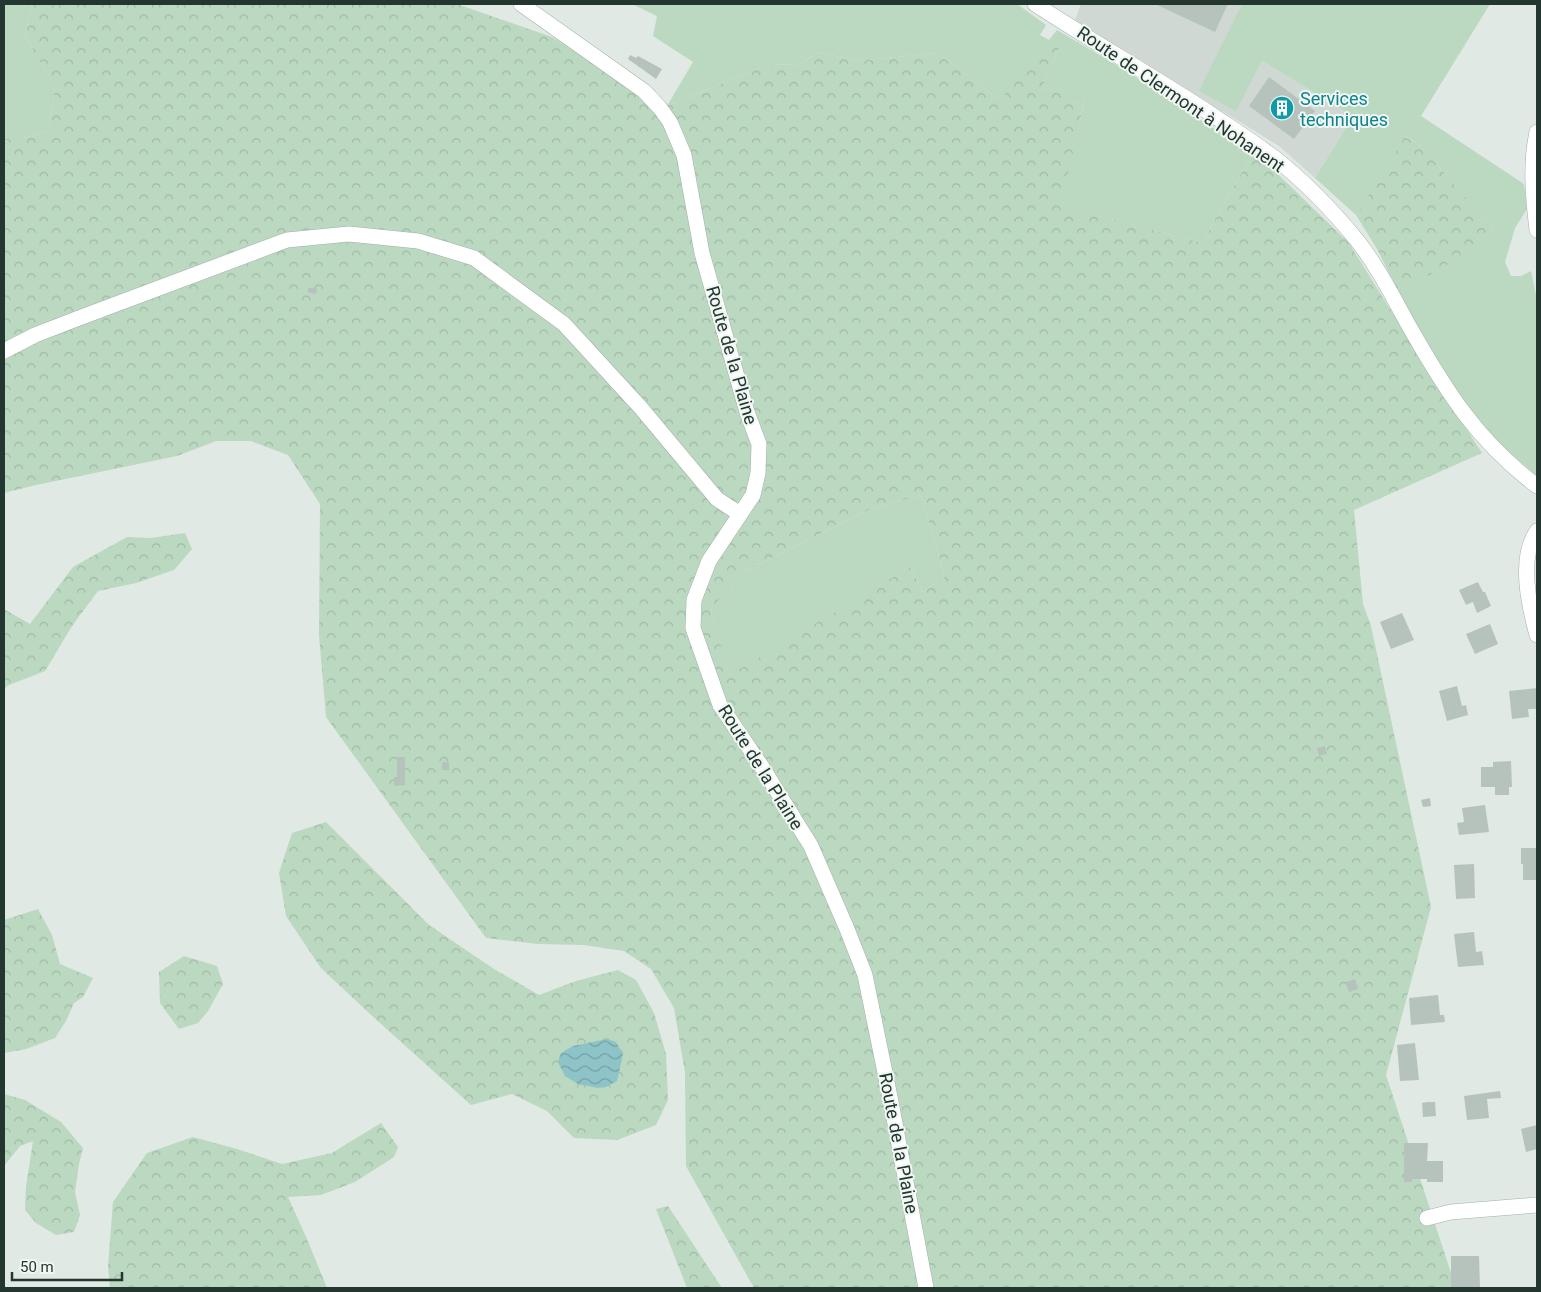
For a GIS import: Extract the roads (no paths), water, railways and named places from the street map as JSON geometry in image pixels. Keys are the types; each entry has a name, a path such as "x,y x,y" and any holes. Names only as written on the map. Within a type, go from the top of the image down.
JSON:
{"street":[{"name":"Route de la Plaine","path":"521,4 644,91 670,122 684,155 702,253 747,412 759,444 758,473 753,494 709,561 694,600 693,628 720,705 762,767 811,846 865,975 926,1288"},
{"name":"Route de Clermont à Nohanent","path":"1045,6 1253,142 1307,186 1357,240 1385,284 1440,380 1466,417 1492,448 1518,472 1537,486"},
{"path":"1537,132 1532,168 1537,230"},
{"path":"4,351 35,335 287,240 349,234 418,241 474,258 564,324 640,408 717,499 740,514"},
{"path":"1537,531 1531,539 1528,557 1527,592 1537,635"},
{"path":"1427,1218 1451,1212 1537,1205"}],"water":[{"path":"607,1039 616,1042 623,1054 617,1081 606,1087 598,1088 578,1084 565,1076 558,1062 561,1053 573,1046"}],"place":[{"name":"Services techniques","path":"1282,108"}]}
